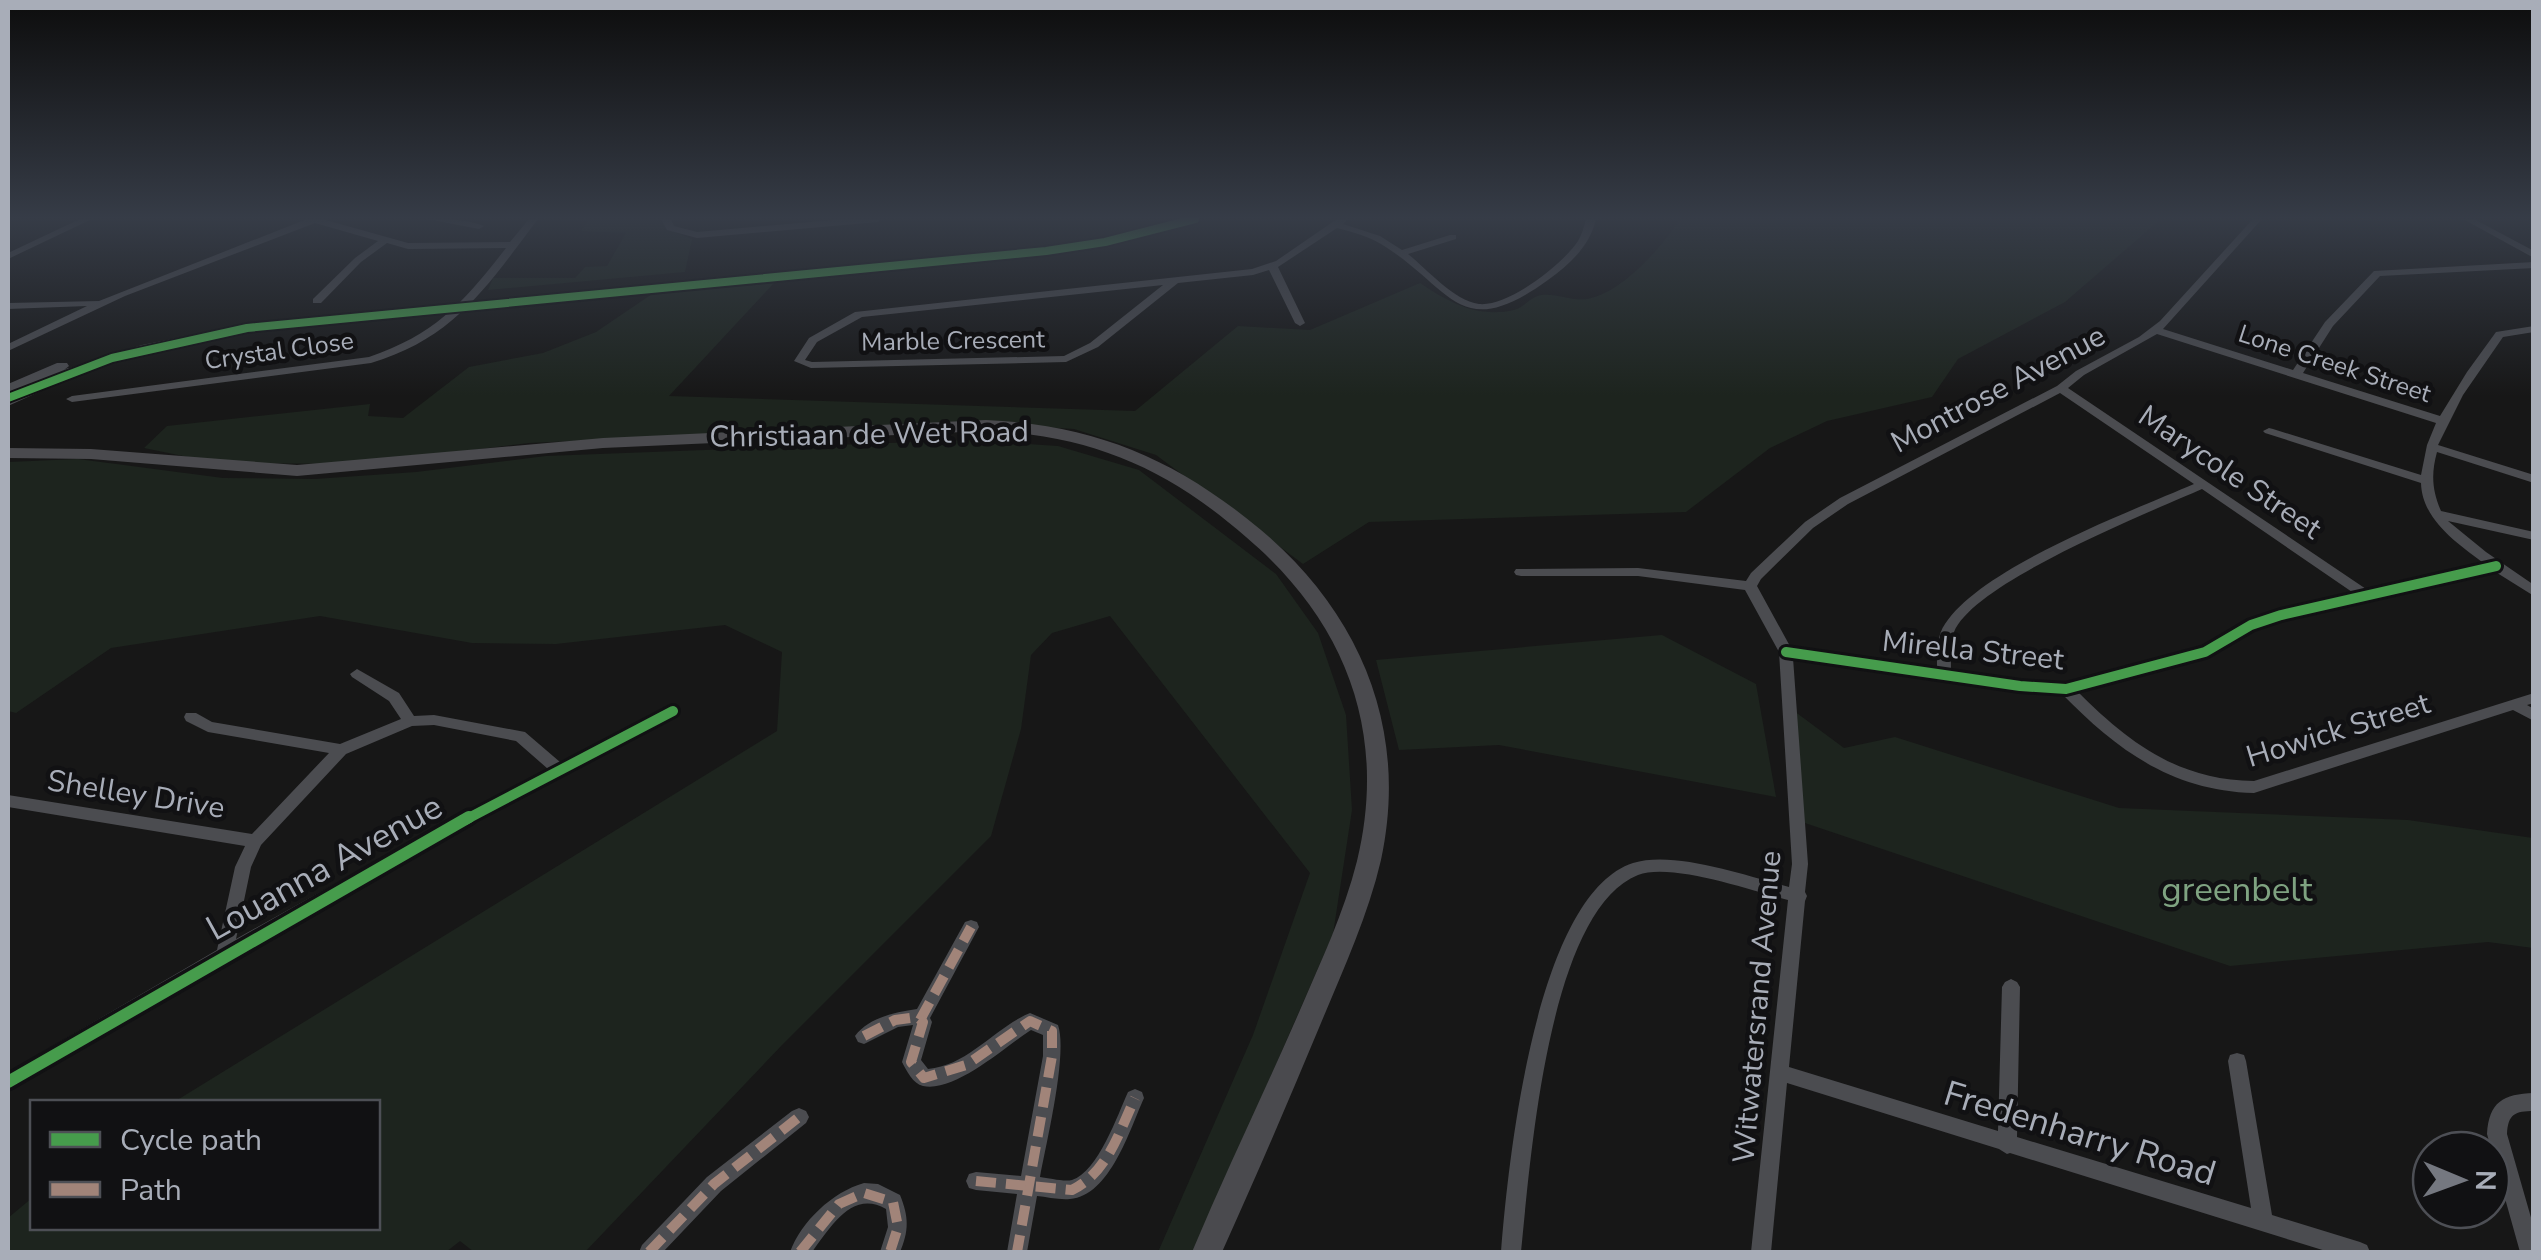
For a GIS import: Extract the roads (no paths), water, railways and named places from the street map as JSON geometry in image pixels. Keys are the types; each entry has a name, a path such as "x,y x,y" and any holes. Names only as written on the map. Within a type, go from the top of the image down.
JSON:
{"main road":[{"path":"8,399 68,373"},
{"name":"Christiaan de Wet Road","path":"8,454 92,452 217,468 316,471 582,444 982,425 1077,436 1166,473 1252,532 1302,576 1342,635 1367,694 1373,724 1375,804 1370,858 1330,970 1250,1162 1207,1252"},
{"name":"Christiaan de Wet Road","path":"1222,1252 1250,1162"}],"street":[{"path":"8,348 101,303 166,278"},
{"path":"317,301 343,278"},
{"name":"Crystal Close","path":"72,399 371,360 438,332 486,278"},
{"path":"68,373 147,348 213,333 467,301 702,278"},
{"path":"8,389 96,354 204,327 284,314 736,278"},
{"path":"1174,280 1191,278"},
{"path":"1277,278 1300,323"},
{"path":"1429,278 1456,301 1483,305 1506,303 1544,278"},
{"name":"Montrose Avenue","path":"1750,586 1823,514 1913,462 1949,448 2061,388 2156,330 2204,278"},
{"path":"2297,373 2329,324 2372,278"},
{"name":"Marble Crescent","path":"1174,280 1094,345 1066,360 811,365 800,361 805,348 826,330 872,311 1174,280"},
{"path":"8,306 101,303"},
{"path":"2534,328 2500,334 2443,421 2424,480 2436,514 2496,566 2534,592"},
{"name":"Lone Creek Street","path":"2156,330 2443,421"},
{"name":"Marycole Street","path":"2061,388 2370,598"},
{"path":"2269,431 2424,480"},
{"path":"2433,447 2534,480"},
{"path":"1944,674 1949,627 1971,600 2096,533 2204,484"},
{"path":"2436,514 2534,536"},
{"name":"Mirella Street","path":"1786,652 2066,688 2205,652 2251,626 2281,615 2370,598 2496,566"},
{"path":"1520,572 1638,572 1750,586"},
{"name":"Witwatersrand Avenue","path":"1750,586 1786,652 1799,896 1761,1252"},
{"path":"357,674 394,696 410,721"},
{"name":"Howick Street","path":"2066,688 2104,724 2160,765 2228,790 2254,787 2534,698"},
{"path":"2514,704 2534,716"},
{"name":"Louanna Avenue","path":"8,1082 225,953 672,710"},
{"path":"190,717 208,726 341,750"},
{"path":"225,953 243,867 255,841 341,750 410,721 503,730 538,749 558,769"},
{"name":"Shelley Drive","path":"8,801 255,841"},
{"path":"1511,1252 1530,1094 1559,978 1584,911 1606,885 1627,871 1656,866 1799,896"},
{"path":"970,927 920,1020 921,1030 911,1062 924,1078 936,1078 966,1066 1030,1022 1052,1031 1052,1056 1017,1252"},
{"path":"2007,1145 2011,988"},
{"path":"864,1036 908,1016 920,1020"},
{"path":"2237,1061 2264,1222"},
{"name":"Fredenharry Road","path":"1782,1073 2360,1252"},
{"path":"976,1181 1072,1190 1085,1186 1099,1168 1135,1098"},
{"path":"2530,1252 2497,1134 2497,1115 2503,1107 2516,1102 2534,1102"},
{"path":"649,1252 714,1184 799,1116"},
{"path":"800,1252 837,1205 850,1195 870,1191 892,1202 899,1216 900,1231 890,1252"}],"park label":[{"name":"greenbelt","path":"2237,889"}]}
